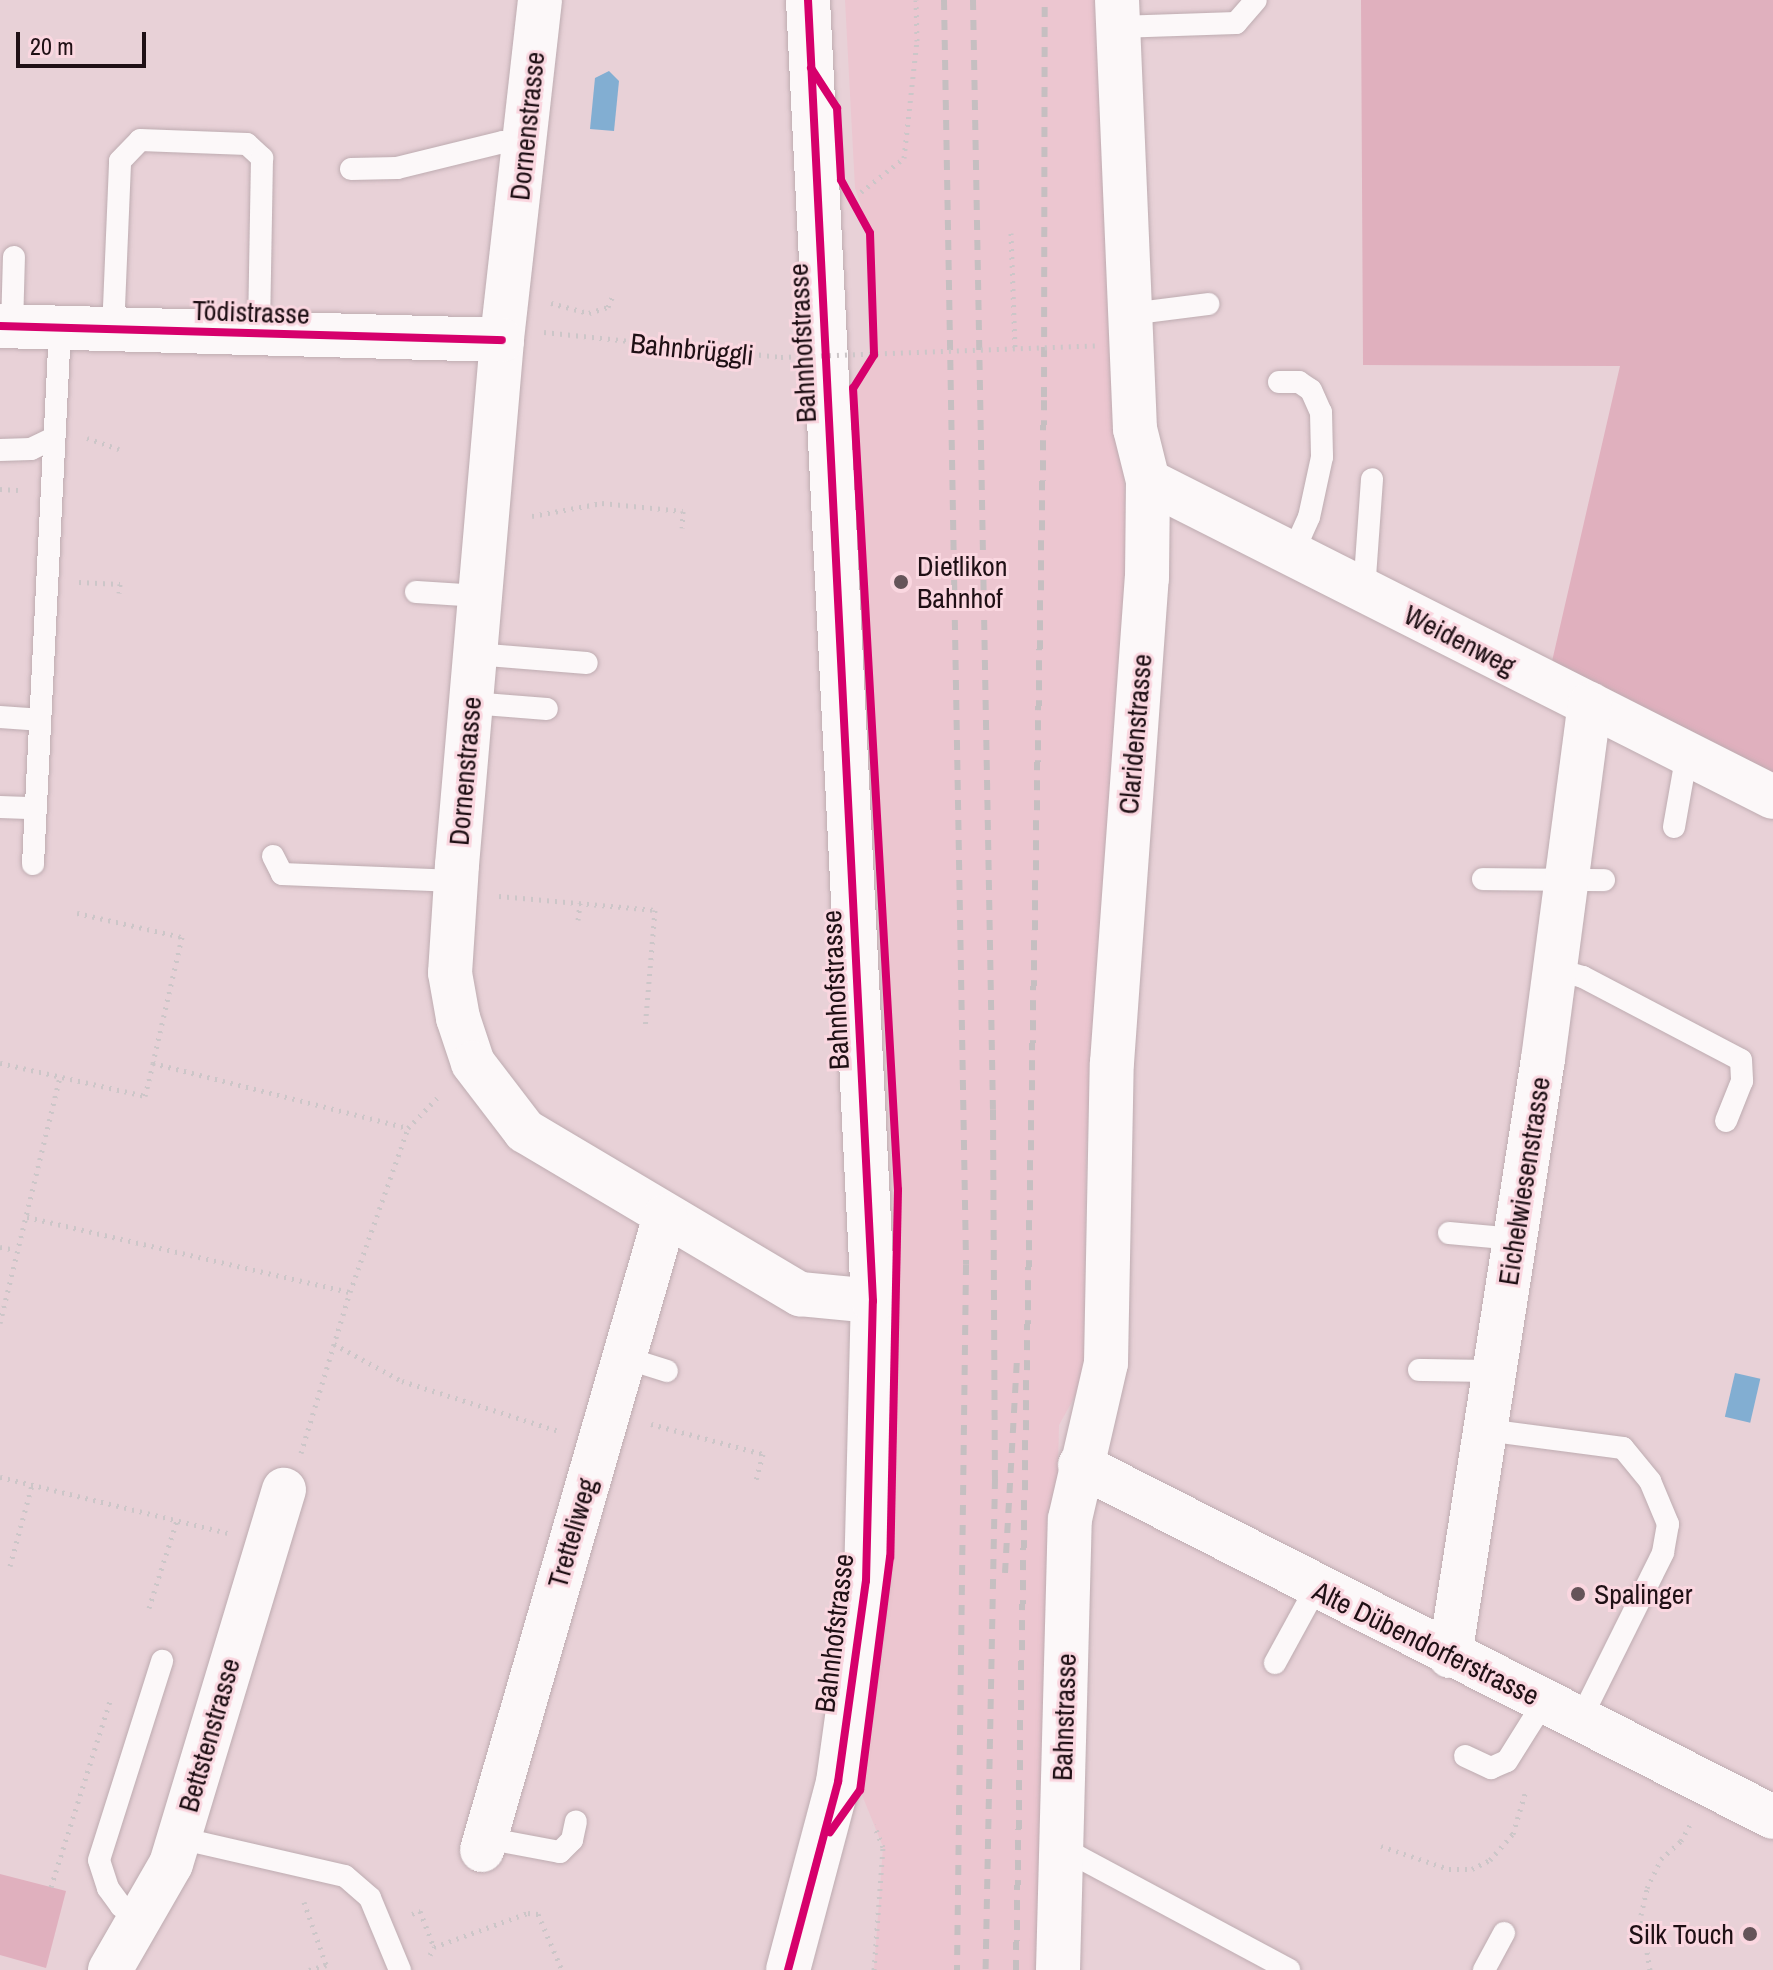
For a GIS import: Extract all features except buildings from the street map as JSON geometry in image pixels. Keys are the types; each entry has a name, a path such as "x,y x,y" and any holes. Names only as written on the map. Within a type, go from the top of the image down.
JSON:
{"street":[{"name":"Dornenstrasse","path":"540,0 507,293 520,336 487,514 450,973 473,1063 525,1131 665,1216 800,1294 873,1301"},
{"name":"Bahnhofstrasse","path":"788,1970 838,1782 866,1581 873,1301 808,0"},
{"name":"Claridenstrasse","path":"1080,1465 1097,1416 1106,1363 1112,1063 1147,578 1148,481 1115,330 1118,14"},
{"name":"Tödistrasse","path":"6,327 259,335 520,336"},
{"name":"Weidenweg","path":"1148,481 1773,797"},
{"name":"Eichelwiesenstrasse","path":"1450,1656 1555,969 1585,879 1590,704"},
{"name":"Tretteliweg","path":"484,1844 665,1216"},
{"name":"Alte Dübendorferstrasse","path":"1080,1465 1316,1588 1773,1817"},
{"name":"Bahnstrasse","path":"1058,1970 1070,1519 1080,1465"},
{"name":"Bettstenstrasse","path":"110,1970 141,1919 179,1838 284,1490"}],"lane":[{"path":"1118,14 1236,23 1256,0"},
{"path":"113,331 120,161 140,140 247,144 262,158 259,335"},
{"path":"351,169 397,168 490,145 525,143"},
{"path":"6,327 14,257"},
{"path":"1115,330 1208,304"},
{"path":"33,864 60,329"},
{"path":"1279,382 1299,382 1311,390 1321,412 1322,457 1309,517 1292,555"},
{"path":"0,450 31,449 54,438"},
{"path":"1364,591 1372,479"},
{"path":"416,592 480,596"},
{"path":"475,654 587,663"},
{"path":"471,703 547,709"},
{"path":"0,717 39,720"},
{"path":"1674,827 1687,753"},
{"path":"0,807 35,808"},
{"path":"273,856 282,874 456,888"},
{"path":"1483,879 1585,879"},
{"path":"1555,969 1583,977 1741,1060 1737,1105 1726,1121"},
{"path":"1449,1233 1515,1239"},
{"path":"623,1357 667,1371"},
{"path":"1419,1370 1495,1371"},
{"path":"1465,1756 1491,1768 1507,1761 1562,1711 1663,1553 1668,1524 1650,1481 1623,1448 1486,1430"},
{"path":"1275,1663 1316,1588"},
{"path":"141,1919 121,1906 108,1888 99,1860 162,1661"},
{"path":"484,1844 560,1852 572,1840 576,1821"},
{"path":"179,1838 345,1876 370,1898 400,1970"},
{"path":"1060,1847 1289,1970"},
{"path":"1484,1970 1504,1933"}],"path":[{"path":"849,201 904,158 917,41 916,0"},
{"path":"1011,233 1015,348"},
{"path":"507,293 589,313 608,307 614,293"},
{"path":"867,366 874,355 874,340"},
{"path":"487,514 528,516 602,503 683,511 682,528"},
{"path":"46,582 120,584 119,593"},
{"path":"456,888 655,910 645,1029"},
{"path":"578,920 580,903"},
{"path":"0,1063 145,1096 182,937 77,913"},
{"path":"153,1063 408,1128"},
{"path":"284,1490 298,1465 350,1292 408,1128 473,1063"},
{"path":"0,1323 60,1077"},
{"path":"27,1217 350,1292"},
{"path":"0,1247 16,1250"},
{"path":"334,1344 402,1381 563,1432"},
{"path":"608,1412 763,1454 756,1481"},
{"path":"0,1477 268,1544"},
{"path":"10,1566 32,1485"},
{"path":"149,1608 177,1520"},
{"path":"51,1887 111,1698"},
{"path":"1381,1846 1449,1869 1472,1869 1490,1860 1513,1834 1529,1782"},
{"path":"1650,1970 1641,1915 1647,1888 1661,1859 1681,1841 1710,1786"},
{"path":"871,1818 883,1847 874,1970"},
{"path":"299,1889 327,1967 309,1970"},
{"path":"403,1917 420,1911 434,1947"},
{"path":"428,1958 434,1947 528,1913 538,1914 562,1970"}],"shaded area":[{"path":"845,0 1105,0 1127,552 1086,1150 1084,1380 1059,1425 1046,1970 874,1970 883,1847 860,1790 890,1557 898,1190 853,388 874,355 870,233 855,188"},
{"path":"1361,0 1773,0 1773,797 1547,683 1620,366 1363,365"},
{"path":"0,1874 66,1891 46,1968 0,1955"}],"water":[{"path":"609,71 619,81 614,131 590,129 595,78"},
{"path":"1735,1373 1760,1379 1750,1423 1725,1417"}],"railway":[{"path":"944,0 966,1265 957,1970"},
{"path":"973,0 993,1110 995,1479 986,1970"},
{"path":"1016,1970 1044,397 1045,0"},
{"path":"1005,1573 1017,1357"}],"cycle path":[{"path":"788,1970 838,1782 866,1581 873,1301 808,0"},
{"path":"811,68 837,108 841,180 870,233 874,355 853,388 898,1190 890,1557 860,1790 830,1832"},
{"path":"0,326 502,340"}],"place":[{"name":"Dietlikon Bahnhof","path":"901,582"},
{"name":"Spalinger","path":"1578,1594"},
{"name":"Silk Touch","path":"1750,1934"}]}
